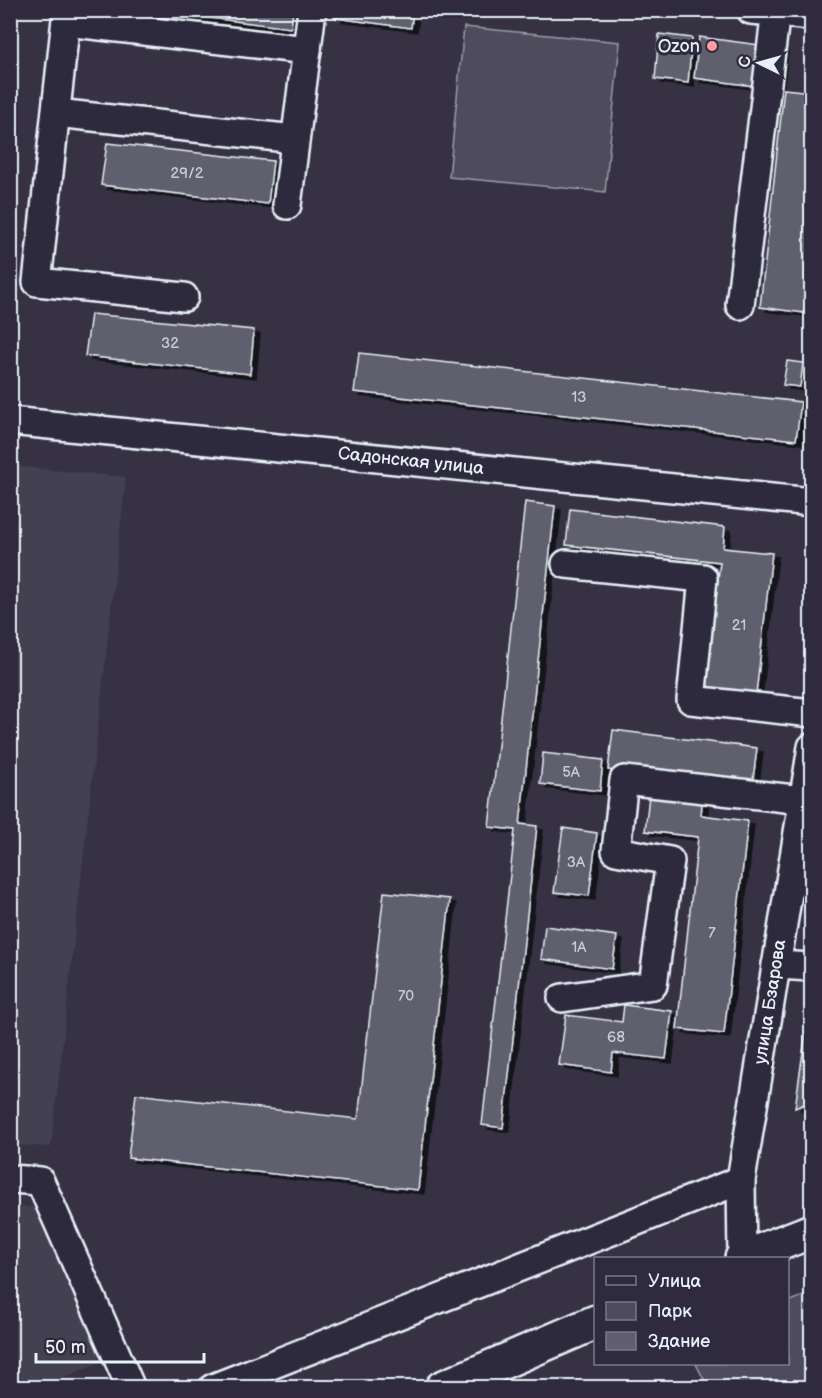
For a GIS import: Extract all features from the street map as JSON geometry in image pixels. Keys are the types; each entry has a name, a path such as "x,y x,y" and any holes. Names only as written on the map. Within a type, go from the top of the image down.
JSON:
{"main road":[{"path":"745,1257 812,1231"},
{"path":"442,1388 594,1323"}],"street":[{"path":"287,205 312,10"},
{"path":"740,305 767,11 812,16"},
{"path":"184,297 37,282 66,16 307,50"},
{"path":"56,113 296,139"},
{"name":"Садонская улица","path":"10,421 812,502"},
{"path":"566,564 703,578 691,700 812,713"},
{"name":"улица Бзарова","path":"742,1257 741,1180 812,747"},
{"path":"562,998 653,985 669,861 616,851 624,780 803,800"},
{"path":"776,965 812,967"},
{"path":"10,1179 40,1181 131,1388"},
{"path":"213,1388 741,1180"}],"shaded area":[{"path":"11,466 126,477 51,1147 11,1145"},
{"path":"10,1206 35,1207 102,1361 43,1387 11,1387"}],"green space":[{"path":"464,27 620,42 605,192 449,177"},
{"path":"811,1293 811,1387 708,1387 697,1365 789,1365 789,1302"}],"building":[{"path":"145,10 293,10 291,28"},
{"path":"338,10 413,10 411,28 336,18"},
{"path":"659,34 692,38 688,83 655,79"},
{"path":"699,37 782,48 777,89 694,78"},
{"path":"784,89 812,92 812,252 804,313 760,307"},
{"path":"107,143 273,161 268,204 101,185"},
{"path":"91,314 254,330 250,374 85,356"},
{"path":"359,353 801,402 796,440 354,392"},
{"path":"787,361 803,363 800,387 783,385"},
{"path":"525,502 555,506 520,824 537,826 503,1128 482,1125 515,830 489,827"},
{"path":"570,509 725,527 723,548 772,553 756,694 706,688 720,562 566,545"},
{"path":"613,730 757,748 752,788 608,770"},
{"path":"543,753 603,760 600,791 540,784"},
{"path":"650,787 703,793 701,815 748,821 724,1034 677,1029 698,837 645,831"},
{"path":"563,828 597,833 589,896 554,892"},
{"path":"384,892 450,899 418,1190 128,1158 136,1094 358,1119"},
{"path":"545,926 617,936 612,969 541,959"},
{"path":"812,988 812,1101 795,1108"},
{"path":"624,1005 672,1011 666,1059 613,1053 611,1072 559,1065 566,1015 622,1022"}],"place":[{"name":"Ozon","path":"712,46"}]}
